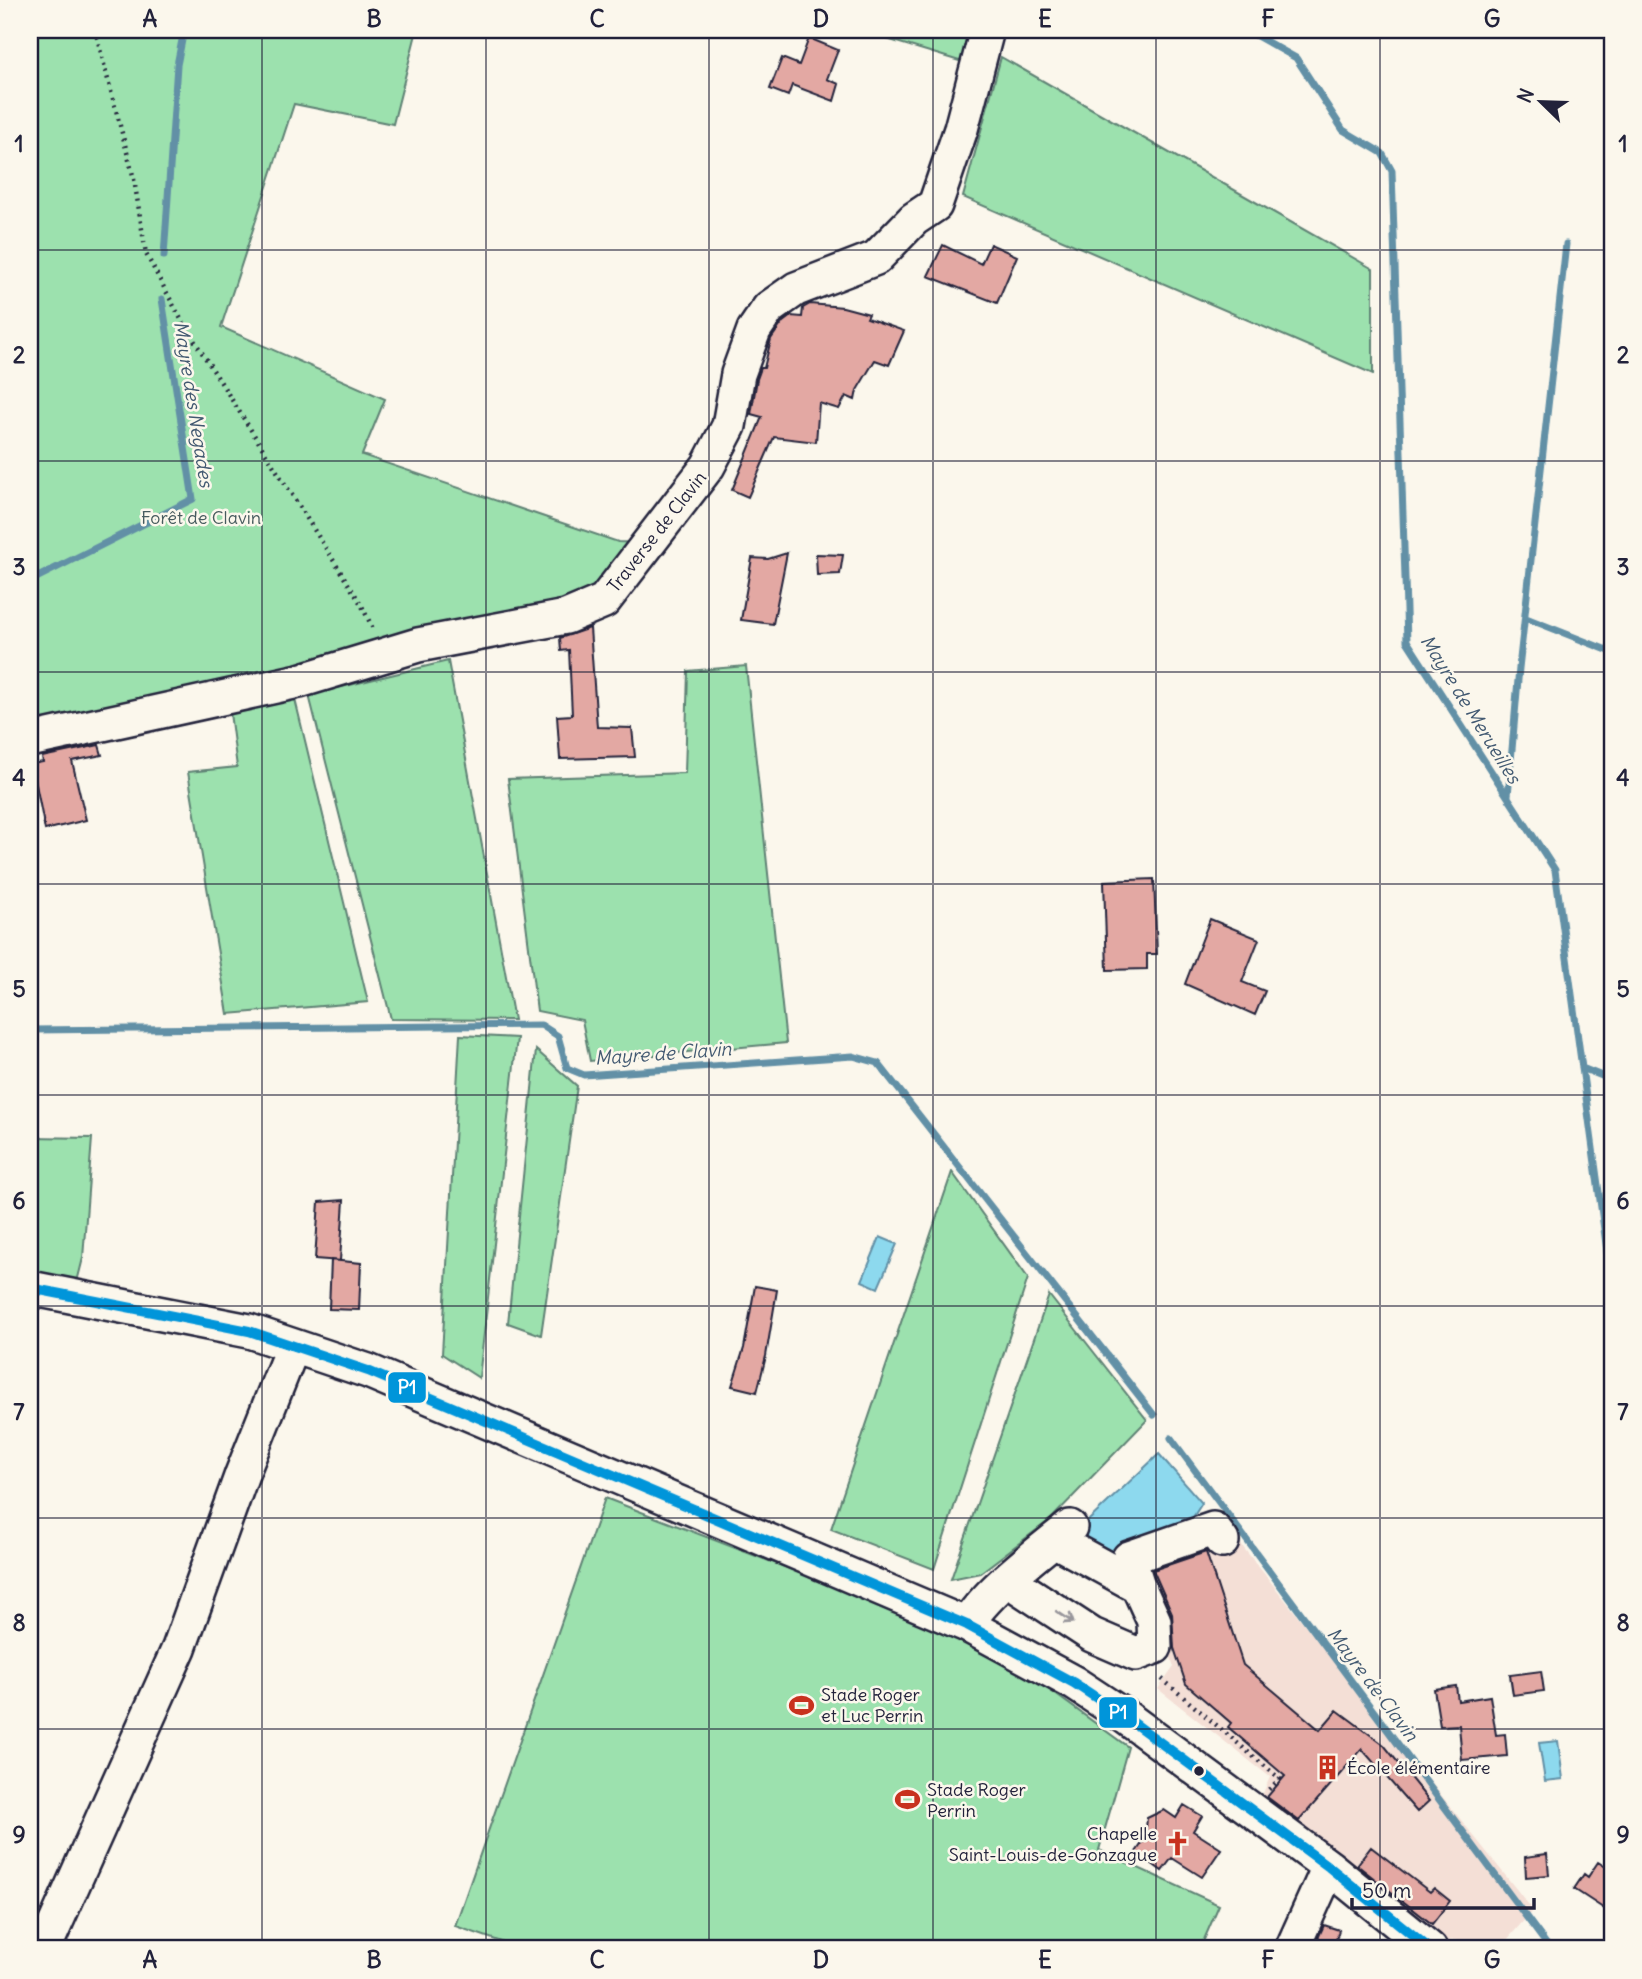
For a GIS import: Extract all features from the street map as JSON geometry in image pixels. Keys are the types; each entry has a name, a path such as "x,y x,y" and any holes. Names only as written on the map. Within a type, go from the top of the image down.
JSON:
{"street":[{"name":"Traverse de Clavin","path":"30,740 299,681 418,645 566,617 604,601 708,467 729,426 738,374 750,341 769,308 796,289 876,258 914,219 935,205 961,129 987,30"},
{"path":"30,1288 249,1331 368,1371 967,1625 1021,1653 1116,1711 1254,1810 1430,1949"},
{"path":"44,1949 179,1648 293,1346"},
{"path":"1008,1580 1092,1635 1136,1654 1155,1647 1154,1621 1129,1558 1213,1529 1222,1541"},
{"path":"967,1625 972,1616 1008,1580 1062,1533 1138,1586"},
{"path":"1292,1949 1329,1867"}],"path":[{"path":"95,30 134,179 146,254 182,321 196,339 280,478 361,604 386,656"},
{"path":"1161,1678 1279,1779 1254,1810"}],"shaded area":[{"path":"1218,1516 1533,1910 1499,1949 1467,1949 1456,1940 1431,1943 1258,1805 1270,1777 1158,1689 1174,1667 1136,1549"}],"green space":[{"name":"Forêt de Clavin","path":"30,30 417,30 393,124 294,104 221,327 385,399 362,455 618,542 641,543 599,590 556,604 30,729"},
{"path":"857,30 977,30 966,63"},
{"path":"1001,57 1373,269 1373,374 963,197"},
{"path":"448,661 514,1020 391,1019 309,695"},
{"path":"746,666 786,1043 590,1061 582,1020 537,1011 508,779 685,773 688,671"},
{"path":"294,695 368,1002 228,1014 188,772 237,767 230,713"},
{"path":"460,1035 517,1038 479,1378 442,1354"},
{"path":"536,1050 577,1086 541,1335 508,1323"},
{"path":"30,1137 92,1138 83,1258 77,1282 30,1275"},
{"path":"952,1172 1028,1278 934,1569 831,1529"},
{"path":"1049,1295 1147,1420 1051,1519 980,1573 951,1579"},
{"name":"Stade Roger et Luc Perrin","path":"605,1498 808,1576 1011,1662 1128,1747 1099,1850 1219,1905 1200,1949 1020,1949 1003,1943 999,1949 522,1949 455,1926"}],"water":[{"path":"880,1237 897,1244 878,1288 862,1281"},
{"path":"1159,1454 1202,1503 1185,1530 1104,1552 1073,1535"},
{"path":"1558,1741 1563,1779 1545,1781 1539,1743"}],"building":[{"path":"809,38 838,50 827,79 839,84 834,101 792,85 788,96 770,89 782,58 799,65"},
{"path":"990,244 1017,256 997,303 928,276 943,245 981,264"},
{"path":"810,304 843,307 869,314 867,318 904,331 889,365 875,360 857,390 855,400 846,396 839,409 819,403 816,442 774,437 748,497 732,490 762,417 751,414 757,379 761,368 764,368 771,339 783,322 791,316 802,317 803,308"},
{"path":"787,553 773,624 741,620 752,558 768,559"},
{"path":"816,554 843,555 840,574 817,575"},
{"path":"590,628 597,727 632,728 635,757 560,759 557,716 572,715 569,650 561,651 560,638"},
{"path":"99,745 102,755 72,761 86,820 45,830 32,764 43,762 42,757"},
{"path":"1154,879 1157,954 1147,954 1147,969 1107,970 1104,881"},
{"path":"1210,919 1259,939 1242,982 1265,991 1255,1015 1185,984"},
{"path":"344,1200 340,1261 315,1259 319,1202"},
{"path":"331,1260 361,1263 359,1310 329,1309"},
{"path":"755,1286 777,1290 757,1392 732,1386 744,1348"},
{"path":"1206,1552 1243,1665 1320,1730 1337,1710 1384,1745 1429,1801 1417,1812 1362,1749 1299,1821 1267,1797 1285,1776 1228,1727 1231,1723 1186,1684 1174,1648 1172,1613 1153,1570"},
{"path":"1541,1671 1544,1691 1513,1695 1510,1675"},
{"path":"1456,1686 1458,1701 1490,1696 1496,1735 1505,1734 1507,1756 1462,1760 1459,1725 1440,1726 1434,1689"},
{"name":"Chapelle Saint-Louis-de-Gonzague","path":"1184,1805 1202,1816 1193,1831 1221,1849 1202,1877 1172,1858 1162,1871 1136,1852 1145,1839 1147,1818 1164,1810 1176,1818"},
{"path":"1371,1847 1430,1892 1434,1888 1450,1901 1432,1924 1357,1865"},
{"path":"1547,1854 1549,1875 1526,1877 1525,1857"},
{"path":"1598,1862 1612,1871 1612,1914 1574,1889 1584,1874 1588,1877"},
{"path":"1324,1925 1339,1930 1333,1949 1313,1949"}],"waterway":[{"name":"Mayre des Negades","path":"164,256 177,65 184,30"},
{"name":"Mayre de Merueilles","path":"1246,30 1296,58 1343,130 1382,153 1392,171 1407,641 1555,870 1612,1288"},
{"path":"1508,796 1519,668 1566,244"},
{"name":"Mayre des Negades","path":"30,581 193,499 162,299"},
{"path":"1526,618 1612,652"},
{"name":"Mayre de Clavin","path":"30,1030 541,1025 558,1036 567,1068 584,1075 853,1056 878,1063 1154,1415"},
{"path":"1582,1068 1612,1080"},
{"name":"Mayre de Clavin","path":"1171,1438 1550,1949"}],"transit line":[{"name":"P1","path":"30,1288 249,1331 368,1371 967,1625 1074,1683 1127,1718 1329,1867 1430,1949"}],"place":[{"name":"Stade Roger et Luc Perrin","path":"801,1705"},
{"name":"École élémentaire","path":"1327,1768"},
{"name":"Stade Roger Perrin","path":"907,1800"},
{"name":"Chapelle Saint-Louis-de-Gonzague","path":"1177,1844"}]}
